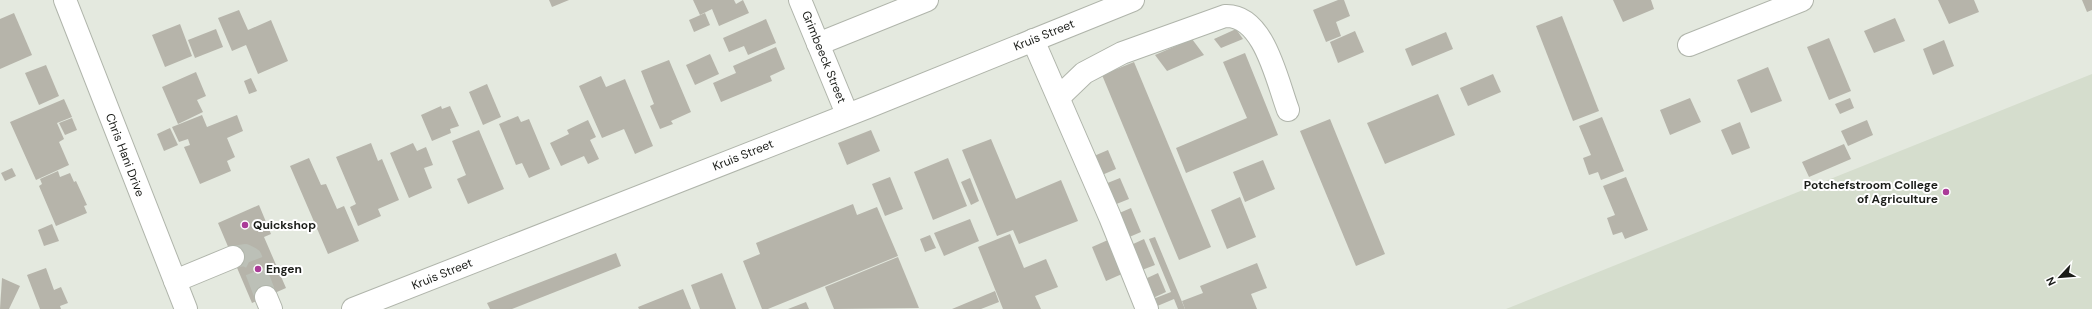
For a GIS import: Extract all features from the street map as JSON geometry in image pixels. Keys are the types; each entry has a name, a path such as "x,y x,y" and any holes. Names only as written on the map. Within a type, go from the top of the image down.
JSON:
{"street":[{"name":"Chris Hani Drive","path":"65,0 186,309"},
{"name":"Grimbeeck Street","path":"800,0 847,114"},
{"path":"818,44 927,0"},
{"name":"Kruis Street","path":"353,309 1133,0"},
{"path":"1689,45 1802,0"},
{"path":"1059,97 1084,73 1122,53 1225,16 1232,16 1240,18 1250,25 1264,44 1288,110"},
{"path":"1033,40 1059,97 1147,309"},
{"path":"175,281 233,257"}],"shaded area":[{"name":"Potchefstroom College of Agriculture","path":"2092,74 2092,309 1506,309"}],"building":[{"path":"549,0 569,0 552,7"},
{"path":"693,0 734,0 736,4 743,0 749,13 719,26 712,9 700,15"},
{"path":"1338,0 1344,0 1350,16 1336,22 1341,36 1326,42 1313,10"},
{"path":"1613,0 1651,0 1654,9 1623,22"},
{"path":"1938,0 1974,0 1979,12 1949,24"},
{"path":"2082,0 2092,0 2092,10 2087,12"},
{"path":"239,10 248,30 271,20 288,61 258,74 246,45 232,51 218,18"},
{"path":"14,13 32,55 0,69 0,19"},
{"path":"705,13 710,25 694,32 689,20"},
{"path":"1562,16 1599,111 1573,121 1536,26"},
{"path":"1895,18 1905,41 1874,53 1864,31"},
{"path":"766,19 776,43 748,55 744,46 729,52 723,38"},
{"path":"180,24 192,56 165,67 152,35"},
{"path":"216,29 223,47 195,58 188,40"},
{"path":"1236,29 1243,39 1221,48 1214,39"},
{"path":"1355,31 1364,52 1338,63 1330,42"},
{"path":"1446,32 1453,49 1412,66 1405,49"},
{"path":"1829,38 1851,91 1829,100 1807,47"},
{"path":"1192,39 1204,55 1167,71 1155,55"},
{"path":"1944,40 1954,66 1933,75 1923,49"},
{"path":"776,47 785,69 770,76 772,81 721,102 713,83 736,73 733,66"},
{"path":"1245,53 1278,135 1186,173 1176,148 1247,118 1223,62"},
{"path":"710,54 719,74 695,85 686,65"},
{"path":"669,60 691,112 671,121 673,124 660,129 650,106 654,104 641,71"},
{"path":"1134,62 1211,247 1179,260 1102,75"},
{"path":"46,65 59,96 39,105 25,73"},
{"path":"1768,67 1782,101 1751,113 1737,80"},
{"path":"196,72 206,96 197,100 203,112 178,124 162,87"},
{"path":"1493,74 1501,92 1468,106 1460,88"},
{"path":"601,76 606,87 625,79 653,146 635,154 624,129 602,138 579,86"},
{"path":"251,78 257,91 249,94 244,81"},
{"path":"487,84 501,117 483,125 469,92"},
{"path":"1438,94 1455,135 1385,164 1367,123"},
{"path":"1690,98 1701,122 1670,135 1660,110"},
{"path":"1850,98 1854,108 1840,114 1835,104"},
{"path":"64,99 72,117 57,123 64,139 59,142 69,165 36,180 10,122"},
{"path":"441,106 442,109 450,106 459,126 450,129 451,133 432,141 421,115"},
{"path":"202,115 207,127 237,115 243,131 227,138 235,157 227,161 231,171 200,184 184,147 190,145 188,139 179,142 172,127"},
{"path":"518,116 521,122 529,119 550,169 529,178 522,163 516,165 499,124"},
{"path":"1602,117 1624,171 1601,180 1598,172 1589,175 1583,158 1591,155 1579,126"},
{"path":"72,118 77,130 65,135 59,123"},
{"path":"1330,119 1385,254 1356,266 1300,131"},
{"path":"588,120 596,137 590,140 599,159 588,164 584,156 561,166 550,143 569,134 567,130"},
{"path":"1867,120 1873,135 1848,146 1841,131"},
{"path":"1740,122 1750,148 1732,155 1721,130"},
{"path":"170,128 178,145 164,151 157,134"},
{"path":"479,130 504,189 468,204 457,179 466,175 452,141"},
{"path":"871,130 880,151 847,165 838,143"},
{"path":"991,139 1016,199 1061,180 1078,221 1019,244 1013,230 997,236 962,150"},
{"path":"371,143 378,161 382,159 399,200 378,209 381,216 358,226 350,207 356,204 336,157"},
{"path":"413,143 417,151 426,147 433,165 424,168 432,188 409,198 390,153"},
{"path":"1844,144 1851,159 1809,177 1802,162"},
{"path":"1108,150 1116,169 1102,175 1094,156"},
{"path":"309,158 321,185 326,184 337,209 344,206 359,241 328,254 290,166"},
{"path":"948,158 967,206 933,220 914,172"},
{"path":"1263,160 1275,189 1245,202 1233,172"},
{"path":"12,168 16,176 5,181 1,173"},
{"path":"58,171 60,177 70,173 74,182 76,181 87,205 84,206 87,213 56,226 39,186 42,184 40,179"},
{"path":"890,177 903,209 885,216 872,184"},
{"path":"1626,177 1648,230 1625,239 1622,232 1613,235 1607,218 1615,215 1603,186"},
{"path":"970,178 979,201 971,205 961,182"},
{"path":"1120,178 1129,199 1114,205 1105,184"},
{"path":"1240,197 1256,237 1227,249 1211,210"},
{"path":"853,204 857,215 877,207 898,256 768,309 762,309 743,261 760,254 756,243"},
{"path":"259,205 271,234 264,237 286,288 252,303 218,223"},
{"path":"1131,208 1141,232 1127,238 1117,214"},
{"path":"970,219 979,241 944,256 934,233"},
{"path":"52,224 59,241 44,246 38,230"},
{"path":"1010,234 1024,268 1046,259 1058,287 1035,296 1041,309 1003,309 978,247"},
{"path":"930,235 936,248 925,252 920,239"},
{"path":"1155,237 1185,309 1178,309 1174,299 1155,307 1153,299 1171,292 1149,239"},
{"path":"1144,239 1155,265 1142,270 1131,245"},
{"path":"1108,240 1122,274 1106,281 1092,247"},
{"path":"616,253 621,266 512,309 490,309 487,303"},
{"path":"898,257 919,308 834,309 825,287"},
{"path":"1257,263 1267,288 1251,294 1257,309 1185,309 1182,301 1203,293 1200,286"},
{"path":"46,268 54,290 61,287 68,303 60,306 61,309 40,309 27,275"},
{"path":"722,273 736,309 700,309 691,285"},
{"path":"1158,273 1166,292 1153,298 1145,279"},
{"path":"2,278 20,286 9,309 0,309"},
{"path":"683,289 691,309 639,309 638,307"},
{"path":"995,291 999,302 981,309 952,309"},
{"path":"806,302 809,309 788,309"}],"tunnel":[{"path":"233,257 245,255 251,258 266,297"}],"place":[{"name":"Potchefstroom College of Agriculture","path":"1946,192"},
{"name":"Quickshop","path":"245,225"},
{"name":"Engen","path":"258,269"}]}
